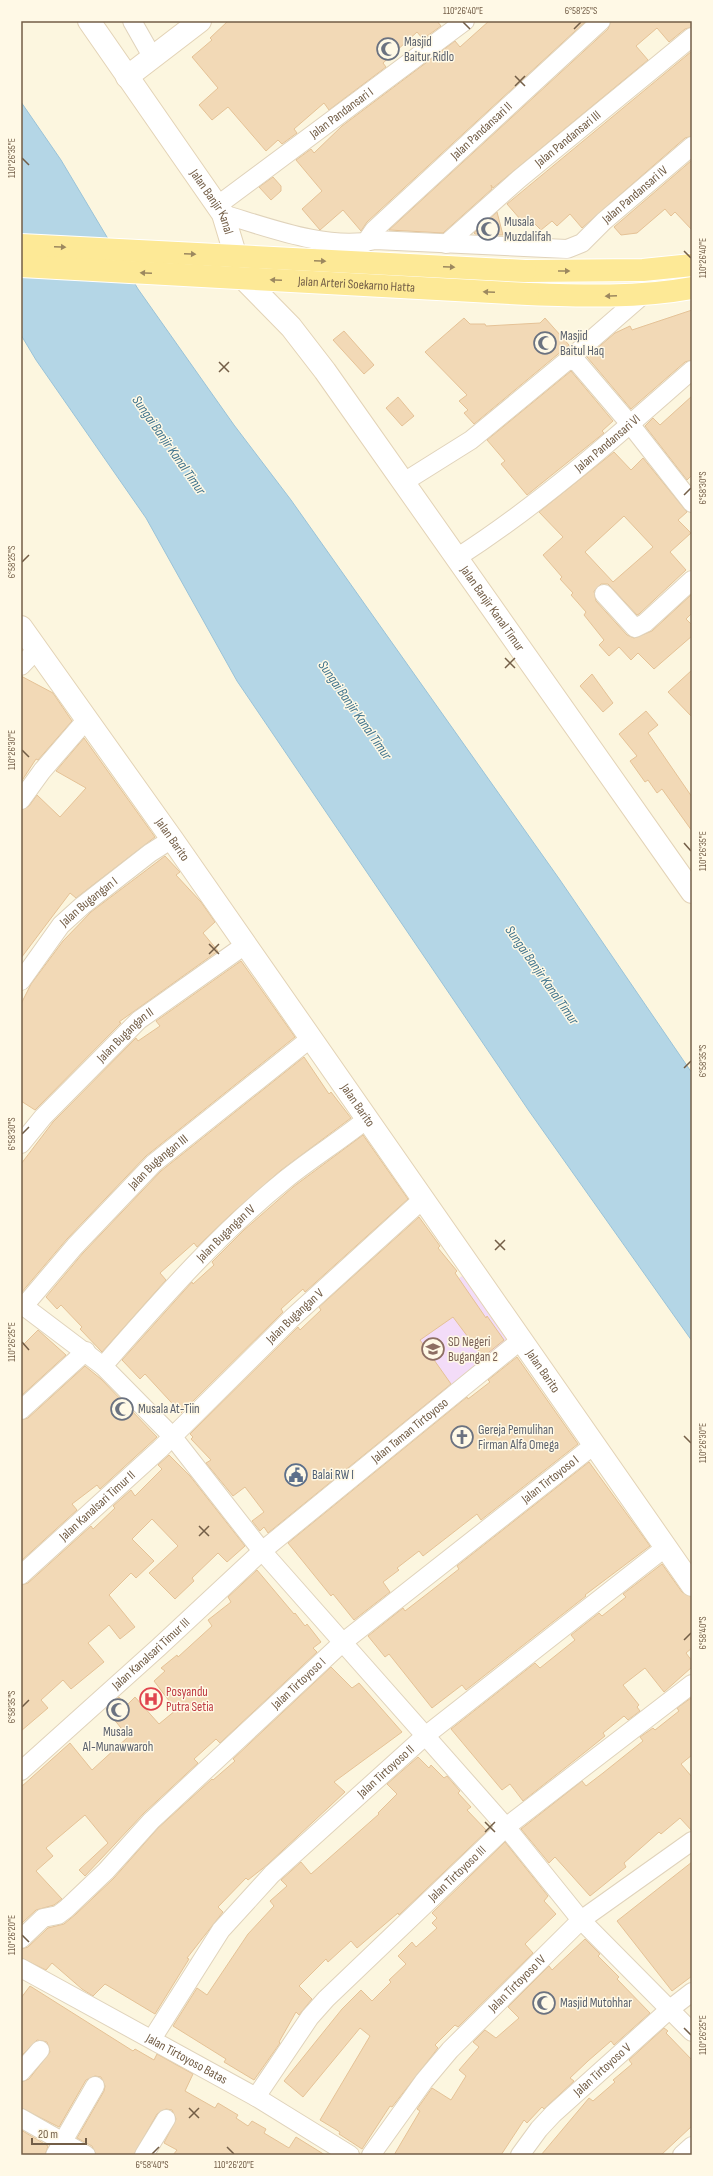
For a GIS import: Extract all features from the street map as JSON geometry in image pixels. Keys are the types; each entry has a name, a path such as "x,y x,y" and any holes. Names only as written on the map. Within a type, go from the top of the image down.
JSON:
{"main road":[{"name":"Jalan Arteri Soekarno Hatta","path":"21,245 525,271 644,270 692,265"},
{"name":"Jalan Arteri Soekarno Hatta","path":"21,266 528,294 592,296 644,294 692,288"}],"street":[{"name":"Jalan Banjir Kanal","path":"89,21 220,210 242,277 291,327"},
{"path":"132,21 156,56"},
{"path":"127,76 156,56 200,21"},
{"name":"Jalan Pandansari I","path":"220,210 465,21"},
{"name":"Jalan Pandansari II","path":"365,243 374,230 601,21"},
{"name":"Jalan Pandansari III","path":"446,244 520,179 692,37"},
{"name":"Jalan Pandansari IV","path":"446,244 567,249 580,245 604,221 692,146"},
{"path":"220,210 312,240 365,243 375,240 446,244"},
{"path":"404,482 471,440 568,360 644,294"},
{"name":"Jalan Banjir Kanal Timur","path":"291,327 325,371 458,557 692,892"},
{"path":"568,360 576,362 689,494"},
{"name":"Jalan Pandansari VI","path":"458,557 520,514 630,424 692,370"},
{"path":"604,594 635,628 645,623 692,580"},
{"name":"Jalan Barito","path":"21,627 172,839 422,1200 692,1585"},
{"path":"21,666 37,649"},
{"path":"21,800 42,771 87,719"},
{"name":"Jalan Bugangan I","path":"21,981 49,941 67,920 150,853 172,839"},
{"name":"Jalan Bugangan II","path":"21,1144 43,1117 139,1020 246,945"},
{"name":"Jalan Bugangan III","path":"23,1305 94,1224 154,1163 310,1038"},
{"name":"Jalan Bugangan IV","path":"103,1366 157,1305 239,1221 286,1179 367,1119"},
{"name":"Jalan Bugangan V","path":"172,1436 292,1318 422,1200"},
{"path":"23,1305 86,1351 103,1366 172,1436 262,1551 506,1827 581,1920 692,2032"},
{"name":"Jalan Taman Tirtoyoso","path":"262,1551 521,1340"},
{"path":"21,1410 86,1351"},
{"name":"Jalan Kanalsari Timur II","path":"21,1575 172,1436"},
{"name":"Jalan Tirtoyoso I","path":"21,1939 43,1918 58,1915 71,1904 106,1871 151,1821 342,1643 594,1445"},
{"name":"Jalan Tirtoyoso II","path":"152,2039 220,1930 245,1901 272,1874 425,1736 666,1547"},
{"name":"Jalan Kanalsari Timur III","path":"21,1771 159,1647 262,1551"},
{"name":"Jalan Tirtoyoso III","path":"256,2097 310,2017 326,1999 506,1827 692,1684"},
{"name":"Jalan Tirtoyoso IV","path":"371,2155 424,2081 447,2054 581,1920 692,1841"},
{"name":"Jalan Tirtoyoso Batas","path":"21,1968 256,2097 350,2155"},
{"name":"Jalan Tirtoyoso V","path":"520,2155 539,2128 553,2114 670,2009 692,1992"},
{"path":"21,2072 40,2050"},
{"path":"58,2148 95,2086"},
{"path":"21,2118 58,2148 86,2155"},
{"path":"144,2155 166,2119"},
{"path":"682,2155 692,2146"}],"shaded area":[{"name":"SD Negeri Bugangan 2","path":"462,1276 512,1344 410,1428 354,1353"}],"water":[{"name":"Sungai Banjir Kanal Timur","path":"21,102 61,160 138,289 234,425 291,500 560,880 692,1073 692,1341 529,1111 237,681 146,518 36,360 21,335"}],"building":[{"path":"228,21 437,21 441,26 423,39 417,32 383,63 386,67 329,110 324,103 294,129 297,133 282,144 278,140 266,151 228,107 212,120 199,105 218,88 192,57 212,40 210,38"},
{"path":"489,21 586,21 367,222 361,231 343,210 320,230 302,209 322,191 296,160 311,149 314,153 342,126 455,41 460,47"},
{"path":"611,21 692,21 692,27 685,29 669,42 657,28 636,46 648,60 493,188 491,185 492,189 443,233 389,230 608,29"},
{"path":"692,51 692,136 685,138 582,228 570,214 557,226 552,221 541,230 533,222 527,227 507,204"},
{"path":"692,160 692,230 675,212 671,216 665,209 637,233 621,235 614,227"},
{"path":"273,177 281,186 281,191 271,200 259,187"},
{"name":"Musala Muzdalifah","path":"497,212 503,235 474,233"},
{"path":"692,310 692,360 685,362 631,409 587,357 615,333 630,326 632,330"},
{"path":"464,318 470,324 485,324 486,326 540,323 545,318 569,345 474,424 464,413 468,410 459,401 467,395 425,352"},
{"path":"344,331 374,365 364,374 333,340"},
{"path":"571,371 613,421 602,431 604,433 527,495 501,464 505,461 487,440"},
{"path":"692,396 692,475 687,480 645,426 653,418 660,425"},
{"path":"398,397 414,416 402,426 386,408"},
{"path":"614,452 631,470 643,458 687,512 678,520 691,533 670,552 686,570 637,615 608,584 601,584 594,591 596,601 627,635 634,638 652,631 692,594 692,613 686,619 692,625 692,636 654,669 638,653 631,660 619,647 609,656 599,645 604,640 584,615 586,612 571,595 573,593 560,579 562,577 543,555 563,537 539,512","holes":["624,516 653,547 613,582 585,552"]},
{"path":"692,670 692,717 668,692"},
{"path":"592,674 613,703 603,712 580,686"},
{"path":"21,676 53,693 72,721 38,760 36,759 21,782"},
{"path":"646,711 658,725 648,733 692,797 692,831 662,789 657,793 648,780 645,782 630,761 637,756 619,734"},
{"path":"84,738 155,837 76,898 70,893 21,958 21,810 29,806 37,795 60,817 86,788 56,771"},
{"path":"165,856 180,872 176,875 201,902 215,922 203,933 218,951 119,1022 121,1023 35,1110 21,1101 21,1004 31,984 63,941 91,912"},
{"path":"241,961 295,1037 146,1156 67,1239 21,1293 21,1164 53,1122 136,1038 138,1041 160,1026 156,1021"},
{"path":"304,1057 329,1094 331,1092 351,1118 280,1171 230,1215 197,1247 194,1243 160,1273 166,1280 102,1352 80,1329 82,1327 61,1305 57,1309 46,1297 83,1253 161,1171"},
{"path":"363,1135 408,1199 305,1292 303,1289 281,1309 283,1312 181,1413 145,1374 140,1379 122,1360 192,1282 193,1284 214,1265 212,1262 244,1230 293,1187"},
{"path":"419,1217 440,1246 438,1248 457,1271 455,1273 486,1318 487,1316 504,1340 483,1357 453,1317 420,1340 451,1384 268,1533 264,1527 260,1531 252,1521 264,1512 245,1487 233,1496 206,1463 211,1460 191,1439 193,1437 190,1434 298,1327 300,1330 321,1310 319,1307"},
{"path":"38,1330 66,1355 21,1396 21,1347"},
{"path":"517,1357 578,1444 481,1520 477,1514 423,1556 419,1551 397,1568 399,1570 383,1582 390,1592 354,1620 333,1594 331,1596 288,1543 467,1397 468,1399 490,1382 488,1380"},
{"path":"85,1366 101,1379 157,1437 100,1489 97,1485 72,1504 77,1510 21,1561 21,1420 28,1418"},
{"path":"169,1455 190,1476 245,1546 227,1562 218,1553 192,1578 194,1581 175,1599 149,1573 178,1546 152,1519 132,1539 154,1561 136,1578 131,1573 109,1595 135,1627 120,1639 109,1625 88,1643 104,1662 71,1689 63,1680 41,1700 48,1708 21,1731 21,1585 28,1583 91,1526 93,1529 115,1508 113,1506 131,1490 135,1496 162,1469 158,1465"},
{"path":"589,1462 650,1546 585,1595 586,1596 466,1690 462,1685 432,1708 389,1654 385,1657 368,1636 403,1608 405,1611 459,1569 457,1566"},
{"path":"662,1564 682,1592 692,1597 692,1648 686,1653 692,1661 692,1667 664,1692 645,1668 623,1685 639,1705 637,1707 640,1711 628,1720 624,1716 603,1733 605,1736 523,1801 510,1784 502,1790 451,1729 535,1663 540,1668 575,1640 571,1635 599,1613 602,1616 626,1597 623,1594"},
{"path":"257,1570 294,1614 295,1613 305,1626 307,1624 321,1642 313,1648 317,1652 220,1743 216,1739 194,1759 198,1763 144,1813 85,1876 79,1870 108,1843 85,1815 46,1848 53,1856 36,1871 62,1899 54,1905 36,1910 21,1924 21,1787 70,1743 92,1770 128,1737 106,1709 119,1697 126,1706 135,1697 159,1724 176,1710 154,1681 165,1671 161,1668 177,1655 178,1657 212,1626 208,1620 231,1602 228,1597"},
{"path":"331,1667 352,1688 359,1683 402,1732 334,1782 345,1792 267,1865 248,1880 246,1878 218,1907 223,1912 187,1958 189,1959 155,2014 105,1984 93,1996 82,1989 52,1963 46,1970 21,1958 21,1949 28,1947 48,1928 64,1924 76,1914 114,1878 158,1828 212,1779 213,1780 235,1761 233,1759"},
{"path":"691,1698 692,1755 681,1764 692,1777 692,1831 680,1818 661,1834 659,1832 624,1863 626,1867 590,1896 555,1857 549,1863 521,1829 582,1781 586,1786 603,1773 643,1741 640,1737 653,1728 655,1730 679,1711 677,1708"},
{"path":"418,1757 429,1768 431,1765 444,1778 447,1776 460,1791 458,1793 471,1807 467,1810 487,1831 399,1915 398,1913 357,1948 351,1941 328,1962 326,1959 299,1986 312,1999 299,2015 296,2012 279,2042 280,2043 254,2080 224,2062 226,2059 173,2026 197,1988 207,1995 248,1934 274,1906 270,1901 287,1886 281,1880 301,1862 311,1874 379,1814 378,1813 397,1794 387,1784"},
{"path":"505,1842 548,1896 544,1901 556,1914 525,1944 533,1953 458,2027 455,2025 435,2045 438,2048 392,2107 390,2106 362,2149 339,2134 340,2132 320,2120 370,2036 360,2028 303,2097 284,2081 342,2009 361,1990 372,2001 391,1982 389,1980 406,1964 398,1956 412,1942 416,1947 437,1928 432,1923 437,1918 432,1913"},
{"path":"692,1862 692,1976 672,1991 617,1921"},
{"path":"585,1939 600,1954 598,1956 619,1977 617,1979 650,2013 614,2045 611,2041 588,2061 570,2078 574,2081 544,2109 542,2107 527,2123 524,2120 501,2155 394,2155 420,2111 417,2109 432,2088 451,2100 466,2076 459,2070 479,2047 473,2042 485,2030 496,2038 519,2018 508,2007 549,1966 552,1970"},
{"path":"30,1986 133,2051 135,2049 154,2060 157,2054 193,2074 185,2091 215,2108 218,2103 238,2115 236,2118 248,2126 252,2121 266,2129 264,2133 289,2148 296,2137 325,2155 173,2155 177,2150 164,2143 176,2119 172,2110 166,2109 157,2114 134,2155 96,2155 92,2146 77,2138 104,2091 105,2086 101,2077 95,2076 86,2080 59,2127 21,2108 21,2082 29,2079 50,2052 47,2042 37,2040 21,2056 21,1998"},
{"path":"664,2028 668,2031 666,2033 692,2060 692,2126 661,2155 541,2155 589,2098 593,2101 615,2082 613,2080 632,2064 629,2060"},
{"path":"21,2130 48,2146 45,2155 21,2155"}],"place":[{"name":"Masjid Baitur Ridlo","path":"388,49"},
{"name":"Musala Muzdalifah","path":"488,229"},
{"name":"Masjid Baitul Haq","path":"545,343"},
{"name":"SD Negeri Bugangan 2","path":"433,1349"},
{"name":"Musala At-Tiin","path":"122,1409"},
{"name":"Gereja Pemulihan Firman Alfa Omega","path":"462,1437"},
{"name":"Balai RW I","path":"296,1475"},
{"name":"Posyandu Putra Setia","path":"151,1699"},
{"name":"Musala Al-Munawwaroh","path":"118,1710"},
{"name":"Masjid Mutohhar","path":"544,2003"}]}
